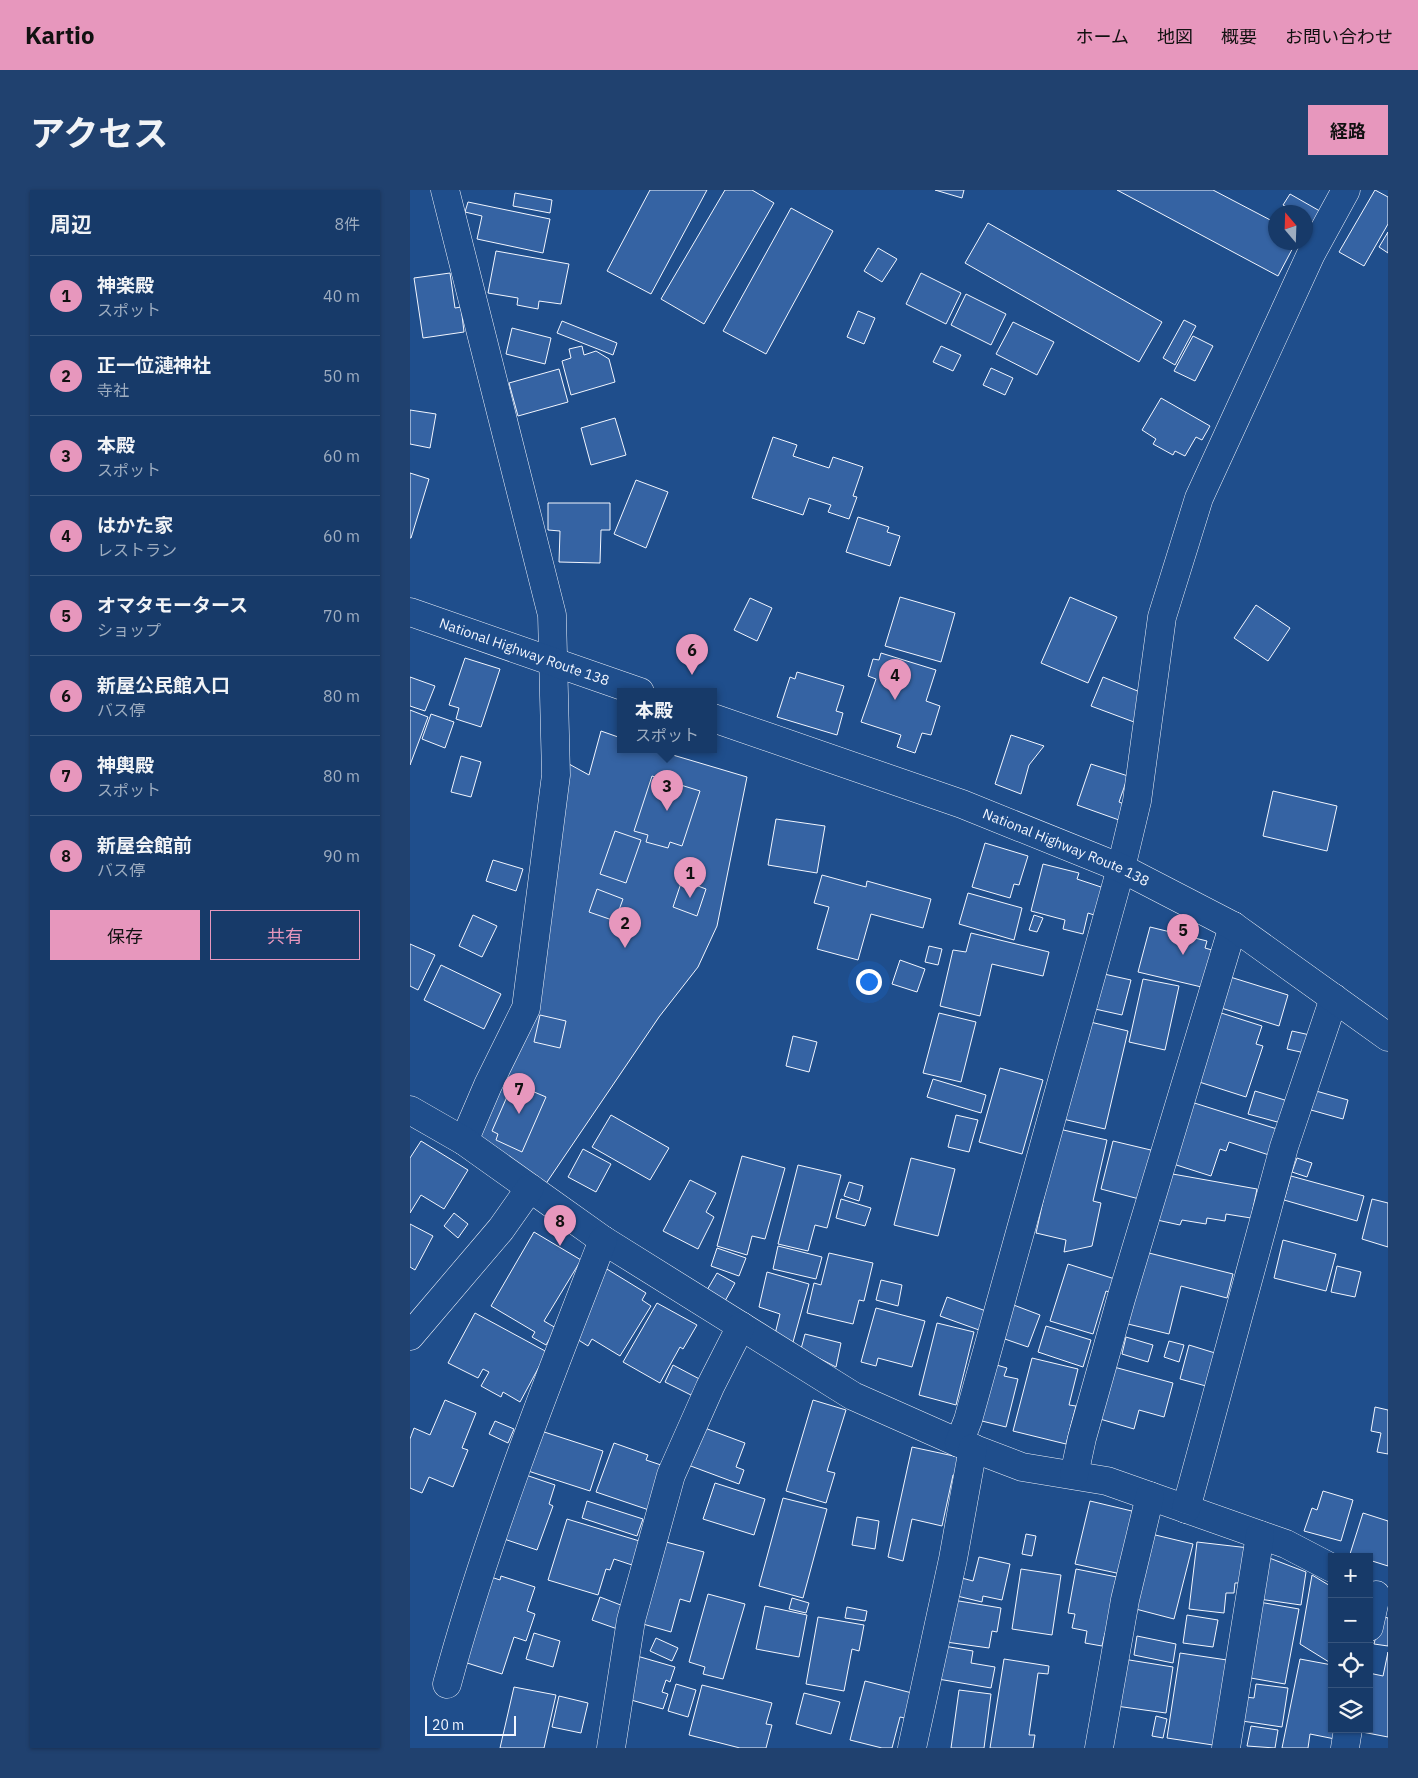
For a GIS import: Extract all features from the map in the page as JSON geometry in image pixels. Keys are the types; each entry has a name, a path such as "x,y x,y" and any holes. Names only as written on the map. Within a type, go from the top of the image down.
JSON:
{"main road":[{"path":"445,190 552,615 554,662 556,775 526,1008 488,1085 464,1141"},
{"path":"912,1748 953,1559 968,1420 1121,868 1137,801 1162,617 1199,498 1312,254 1346,190"},
{"name":"National Highway Route 138","path":"410,612 629,688"},
{"name":"National Highway Route 138","path":"717,719 962,804 1121,868 1233,926 1388,1037"},
{"path":"1074,1475 1082,1438 1121,1299 1233,926"},
{"path":"1186,1509 1284,1147 1334,998"},
{"path":"410,1110 464,1141 603,1240 852,1396 966,1446 1022,1467 1108,1481 1286,1544 1328,1566"},
{"path":"410,1336 501,1229 530,1188"},
{"path":"447,1684 464,1619 543,1394 603,1240"},
{"path":"611,1748 631,1620 671,1475 710,1388 741,1326"},
{"path":"1100,1748 1125,1600 1150,1496"},
{"path":"1226,1748 1260,1535"},
{"path":"1373,1613 1378,1596"},
{"path":"1345,1748 1347,1733"}],"building":[{"path":"650,190 707,190 651,294 607,271"},
{"path":"725,190 752,190 774,203 704,324 661,299"},
{"path":"935,190 964,190 962,198"},
{"path":"1117,190 1213,190 1268,219 1268,250 1292,250 1278,276"},
{"path":"1375,190 1388,197 1388,224 1364,266 1339,252"},
{"path":"515,193 552,200 550,213 513,206"},
{"path":"1290,194 1309,205 1283,205"},
{"path":"468,202 550,219 543,253 477,239 482,216 465,212"},
{"path":"1313,207 1325,214 1318,226 1313,223"},
{"path":"791,208 833,231 766,354 723,331"},
{"path":"988,223 1162,322 1139,362 965,263"},
{"path":"1388,232 1388,253 1379,247"},
{"path":"878,248 897,259 882,282 864,271"},
{"path":"496,251 569,264 561,304 539,301 538,309 517,305 518,298 488,293"},
{"path":"450,273 455,308 461,307 464,332 423,338 414,278"},
{"path":"921,273 961,293 946,324 906,304"},
{"path":"966,294 1006,314 991,345 951,325"},
{"path":"858,311 875,318 864,344 847,337"},
{"path":"1184,320 1196,326 1175,365 1163,358"},
{"path":"562,321 617,343 613,355 557,333"},
{"path":"1013,322 1054,342 1037,375 996,354"},
{"path":"512,328 551,338 545,364 506,354"},
{"path":"1193,336 1213,346 1195,381 1174,371"},
{"path":"582,346 584,355 596,351 609,359 615,382 571,395 562,361 571,358 569,349"},
{"path":"941,346 961,355 953,371 933,362"},
{"path":"991,368 1013,378 1005,395 983,385"},
{"path":"559,369 568,402 518,416 509,383"},
{"path":"1161,398 1210,426 1202,440 1196,437 1185,456 1175,451 1173,455 1153,444 1156,439 1142,430"},
{"path":"410,410 436,414 430,448 410,444"},
{"path":"615,418 626,455 591,465 581,428"},
{"path":"773,437 797,445 793,456 829,468 833,457 863,467 853,496 857,497 849,519 828,512 831,505 809,498 803,515 752,498"},
{"path":"410,473 429,479 411,538 410,538"},
{"path":"636,480 668,492 646,548 614,534"},
{"path":"548,503 610,503 610,530 601,530 600,563 559,562 560,531 548,530"},
{"path":"858,517 889,527 887,532 900,536 890,566 846,552"},
{"path":"900,597 955,613 941,662 885,646"},
{"path":"1070,597 1117,617 1088,683 1041,663"},
{"path":"750,598 772,608 757,641 734,630"},
{"path":"1256,605 1290,628 1268,661 1234,638"},
{"path":"881,653 936,670 926,701 940,706 931,735 922,733 915,753 897,747 901,735 861,722 876,679 868,676 873,659 879,660"},
{"path":"465,658 500,669 481,727 456,719 459,708 449,705"},
{"path":"797,672 844,686 836,711 843,713 837,735 777,717 790,677 795,679"},
{"path":"410,677 435,686 425,711 410,706"},
{"path":"1103,677 1145,694 1134,722 1091,706"},
{"path":"410,710 428,717 410,765"},
{"path":"431,714 454,722 445,748 422,739"},
{"path":"601,731 617,737 617,753 666,753 747,777 717,926 698,967 659,1017 545,1185 477,1136 497,1086 569,764 589,775"},
{"path":"1011,735 1044,746 1029,765 1021,794 995,784"},
{"path":"461,756 481,762 471,797 451,792"},
{"path":"1091,764 1128,776 1119,802 1124,804 1119,820 1077,805"},
{"path":"652,776 700,791 682,846 670,842 668,848 646,842 648,835 634,831"},
{"path":"1273,791 1337,806 1327,851 1263,836"},
{"path":"776,819 825,826 817,873 768,865"},
{"path":"615,831 641,840 626,883 600,874"},
{"path":"985,843 1028,856 1019,885 1014,884 1010,898 972,887"},
{"path":"493,860 523,869 516,891 486,881"},
{"path":"1043,864 1079,873 1077,879 1104,888 1097,916 1088,913 1083,934 1063,929 1065,920 1031,911"},
{"path":"822,875 866,887 867,881 931,899 923,928 871,914 858,960 817,949 829,907 814,903"},
{"path":"682,880 706,889 697,916 673,907"},
{"path":"597,889 623,899 615,921 589,912"},
{"path":"968,893 1022,908 1014,940 959,924"},
{"path":"473,915 497,926 482,957 459,946"},
{"path":"1034,915 1043,918 1037,932 1029,930"},
{"path":"1150,927 1207,941 1205,948 1219,952 1210,989 1138,972"},
{"path":"971,933 1049,952 1043,976 992,964 980,1016 940,1006 953,950 966,952"},
{"path":"410,944 435,955 418,990 410,986"},
{"path":"929,946 942,949 938,965 925,962"},
{"path":"900,960 925,969 917,992 892,984"},
{"path":"441,965 501,994 484,1029 424,1000"},
{"path":"1104,974 1131,980 1122,1015 1095,1009"},
{"path":"1227,976 1288,995 1279,1026 1218,1007"},
{"path":"1143,979 1179,986 1165,1050 1129,1042"},
{"path":"1215,1011 1262,1026 1256,1044 1263,1046 1246,1097 1193,1080"},
{"path":"939,1013 976,1022 961,1082 923,1073"},
{"path":"540,1015 566,1021 560,1048 534,1042"},
{"path":"1086,1021 1128,1031 1105,1129 1063,1119"},
{"path":"1292,1031 1310,1035 1305,1053 1287,1049"},
{"path":"793,1036 817,1042 809,1072 786,1066"},
{"path":"1000,1068 1043,1080 1022,1154 979,1142"},
{"path":"933,1079 986,1095 981,1113 927,1097"},
{"path":"513,1083 546,1097 522,1152 496,1140 498,1134 492,1131"},
{"path":"1255,1091 1288,1101 1281,1123 1248,1114"},
{"path":"1316,1091 1348,1100 1343,1119 1311,1110"},
{"path":"1188,1101 1277,1129 1269,1155 1229,1142 1226,1151 1220,1149 1211,1176 1167,1162"},
{"path":"611,1115 669,1148 650,1180 592,1147"},
{"path":"956,1115 978,1120 969,1152 948,1147"},
{"path":"1059,1129 1107,1140 1093,1201 1101,1203 1092,1246 1064,1252 1066,1240 1036,1233"},
{"path":"421,1141 468,1170 444,1209 421,1195 410,1213 410,1158"},
{"path":"1113,1141 1155,1151 1143,1200 1101,1189"},
{"path":"583,1149 611,1164 596,1192 568,1177"},
{"path":"742,1156 785,1168 765,1239 752,1236 747,1255 717,1246"},
{"path":"911,1158 955,1169 938,1236 894,1225"},
{"path":"1297,1158 1312,1163 1307,1177 1292,1172"},
{"path":"798,1165 841,1175 827,1228 815,1225 808,1251 778,1244"},
{"path":"1167,1173 1257,1189 1251,1218 1226,1214 1225,1221 1207,1218 1206,1224 1182,1220 1180,1225 1157,1220"},
{"path":"1291,1176 1364,1196 1357,1221 1284,1200"},
{"path":"690,1180 716,1193 706,1212 714,1217 698,1249 663,1231"},
{"path":"849,1182 863,1186 859,1201 844,1196"},
{"path":"841,1199 871,1208 865,1226 836,1218"},
{"path":"1372,1199 1388,1203 1388,1247 1362,1239"},
{"path":"454,1213 468,1224 458,1238 444,1226"},
{"path":"410,1224 433,1236 415,1270 410,1267"},
{"path":"534,1232 581,1260 544,1321 556,1328 546,1345 532,1337 535,1332 491,1306"},
{"path":"1283,1240 1336,1254 1326,1291 1274,1278"},
{"path":"778,1246 822,1257 816,1279 773,1269"},
{"path":"717,1248 746,1258 739,1276 711,1266"},
{"path":"1145,1252 1233,1274 1227,1298 1181,1286 1169,1334 1128,1324"},
{"path":"829,1253 873,1263 864,1301 859,1300 853,1324 807,1313 814,1283 821,1285"},
{"path":"1068,1264 1121,1281 1117,1295 1106,1291 1093,1334 1050,1321"},
{"path":"602,1266 646,1293 642,1300 651,1306 620,1356 592,1339 588,1346 572,1336"},
{"path":"1337,1266 1361,1272 1355,1297 1331,1292"},
{"path":"767,1272 809,1284 793,1342 775,1334 780,1314 759,1307"},
{"path":"717,1273 735,1283 725,1301 707,1290"},
{"path":"881,1280 902,1285 898,1306 876,1300"},
{"path":"947,1297 986,1311 979,1330 940,1316"},
{"path":"657,1303 697,1325 683,1349 680,1347 660,1383 623,1362"},
{"path":"1011,1304 1040,1315 1028,1347 999,1337"},
{"path":"876,1308 925,1321 912,1367 878,1358 876,1366 861,1362"},
{"path":"475,1313 547,1352 520,1402 503,1392 501,1397 481,1386 489,1372 483,1369 478,1378 448,1363"},
{"path":"937,1323 974,1332 956,1405 919,1395"},
{"path":"1046,1326 1091,1340 1083,1367 1038,1352"},
{"path":"805,1334 841,1343 836,1367 801,1349"},
{"path":"1126,1337 1153,1345 1148,1362 1122,1354"},
{"path":"1169,1341 1184,1345 1179,1362 1164,1357"},
{"path":"1189,1345 1215,1353 1206,1386 1180,1379"},
{"path":"1032,1358 1078,1369 1069,1405 1076,1406 1066,1444 1013,1431"},
{"path":"993,1364 1007,1368 1004,1376 1018,1379 1006,1427 978,1420"},
{"path":"673,1365 707,1383 699,1399 665,1382"},
{"path":"1114,1367 1173,1383 1164,1417 1139,1410 1134,1429 1100,1419"},
{"path":"445,1400 476,1413 462,1448 468,1450 453,1487 429,1477 422,1493 410,1488 410,1439 414,1428 430,1435"},
{"path":"813,1400 846,1410 827,1471 835,1473 826,1503 786,1491"},
{"path":"1375,1407 1388,1410 1388,1454 1377,1452 1381,1433 1371,1431"},
{"path":"495,1421 514,1429 508,1443 489,1434"},
{"path":"702,1427 745,1443 736,1467 744,1470 739,1484 688,1465"},
{"path":"538,1430 603,1451 590,1491 525,1470"},
{"path":"614,1443 648,1455 646,1460 664,1466 649,1510 596,1492"},
{"path":"912,1447 963,1458 959,1476 953,1475 942,1526 912,1519 903,1561 888,1557"},
{"path":"520,1473 555,1485 549,1504 553,1506 537,1550 498,1537"},
{"path":"715,1483 765,1499 754,1535 703,1519"},
{"path":"1323,1491 1353,1500 1341,1541 1304,1531 1312,1508 1317,1510"},
{"path":"783,1498 827,1509 803,1598 759,1586"},
{"path":"587,1501 643,1519 637,1536 582,1518"},
{"path":"1090,1501 1136,1512 1121,1574 1075,1564"},
{"path":"1363,1513 1388,1521 1388,1566 1373,1561 1373,1553 1350,1553"},
{"path":"857,1517 879,1521 875,1549 852,1545"},
{"path":"567,1519 646,1543 638,1567 614,1559 610,1570 606,1569 598,1595 548,1580"},
{"path":"1147,1533 1193,1544 1174,1619 1128,1607"},
{"path":"1026,1534 1036,1536 1032,1556 1022,1554"},
{"path":"666,1542 704,1552 690,1602 680,1599 671,1632 643,1624"},
{"path":"1197,1542 1249,1548 1245,1583 1235,1583 1234,1593 1226,1593 1224,1613 1189,1609"},
{"path":"1264,1556 1306,1572 1301,1605 1259,1599"},
{"path":"979,1557 1010,1564 1002,1600 983,1596 982,1602 953,1595 958,1577 973,1581"},
{"path":"1021,1569 1061,1575 1052,1635 1012,1629"},
{"path":"1076,1569 1122,1578 1108,1633 1105,1633 1102,1646 1085,1643 1087,1631 1072,1628 1075,1614 1068,1613"},
{"path":"1312,1575 1328,1585 1328,1661 1300,1644"},
{"path":"488,1576 500,1580 501,1576 535,1587 527,1611 535,1614 526,1641 514,1637 502,1674 464,1662"},
{"path":"708,1594 745,1604 723,1679 703,1674 705,1667 689,1662"},
{"path":"600,1597 631,1609 623,1631 592,1620"},
{"path":"792,1598 809,1603 806,1613 789,1609"},
{"path":"953,1600 1001,1608 997,1632 992,1631 989,1648 946,1642"},
{"path":"1259,1602 1299,1609 1285,1684 1245,1677"},
{"path":"765,1606 807,1615 799,1657 756,1649"},
{"path":"847,1607 867,1611 865,1621 845,1618"},
{"path":"1187,1615 1218,1620 1213,1647 1183,1643"},
{"path":"1381,1616 1388,1618 1388,1646 1374,1644"},
{"path":"818,1617 864,1625 859,1651 852,1649 844,1691 806,1684"},
{"path":"534,1633 560,1641 553,1667 526,1659"},
{"path":"1137,1636 1176,1644 1173,1663 1134,1655"},
{"path":"656,1638 678,1648 672,1661 650,1651"},
{"path":"944,1646 973,1651 971,1663 995,1667 991,1688 938,1679"},
{"path":"1388,1652 1388,1737 1367,1733 1373,1733 1373,1674 1383,1676"},
{"path":"1180,1653 1227,1660 1213,1745 1167,1738"},
{"path":"637,1656 675,1667 670,1682 666,1680 662,1692 668,1694 663,1709 624,1698"},
{"path":"1004,1659 1049,1666 1048,1674 1038,1673 1029,1735 1035,1735 1033,1748 990,1748"},
{"path":"1123,1659 1173,1667 1166,1713 1116,1706"},
{"path":"1300,1659 1328,1664 1328,1733 1341,1733 1340,1740 1310,1734 1308,1748 1282,1748"},
{"path":"865,1681 916,1694 909,1719 900,1717 892,1748 882,1748 850,1740"},
{"path":"676,1684 696,1690 688,1717 668,1711"},
{"path":"1256,1684 1288,1688 1282,1727 1242,1721 1245,1697 1254,1698"},
{"path":"702,1685 772,1703 766,1724 772,1725 766,1748 740,1748 689,1735"},
{"path":"514,1687 556,1695 544,1748 500,1748"},
{"path":"959,1690 991,1694 984,1748 951,1748"},
{"path":"804,1693 840,1702 831,1734 796,1724"},
{"path":"559,1696 588,1703 581,1733 552,1727"},
{"path":"1156,1716 1167,1719 1163,1738 1152,1736"},
{"path":"1251,1726 1278,1730 1275,1748 1247,1746"}],"place":[{"name":"新屋公民館入口","path":"692,675"},
{"name":"はかた家","path":"895,700"},
{"name":"本殿","path":"667,811"},
{"name":"神楽殿","path":"690,898"},
{"name":"正一位漣神社","path":"625,948"},
{"name":"オマタモータース","path":"1183,955"},
{"name":"神輿殿","path":"519,1114"},
{"name":"新屋会館前","path":"560,1246"}]}
